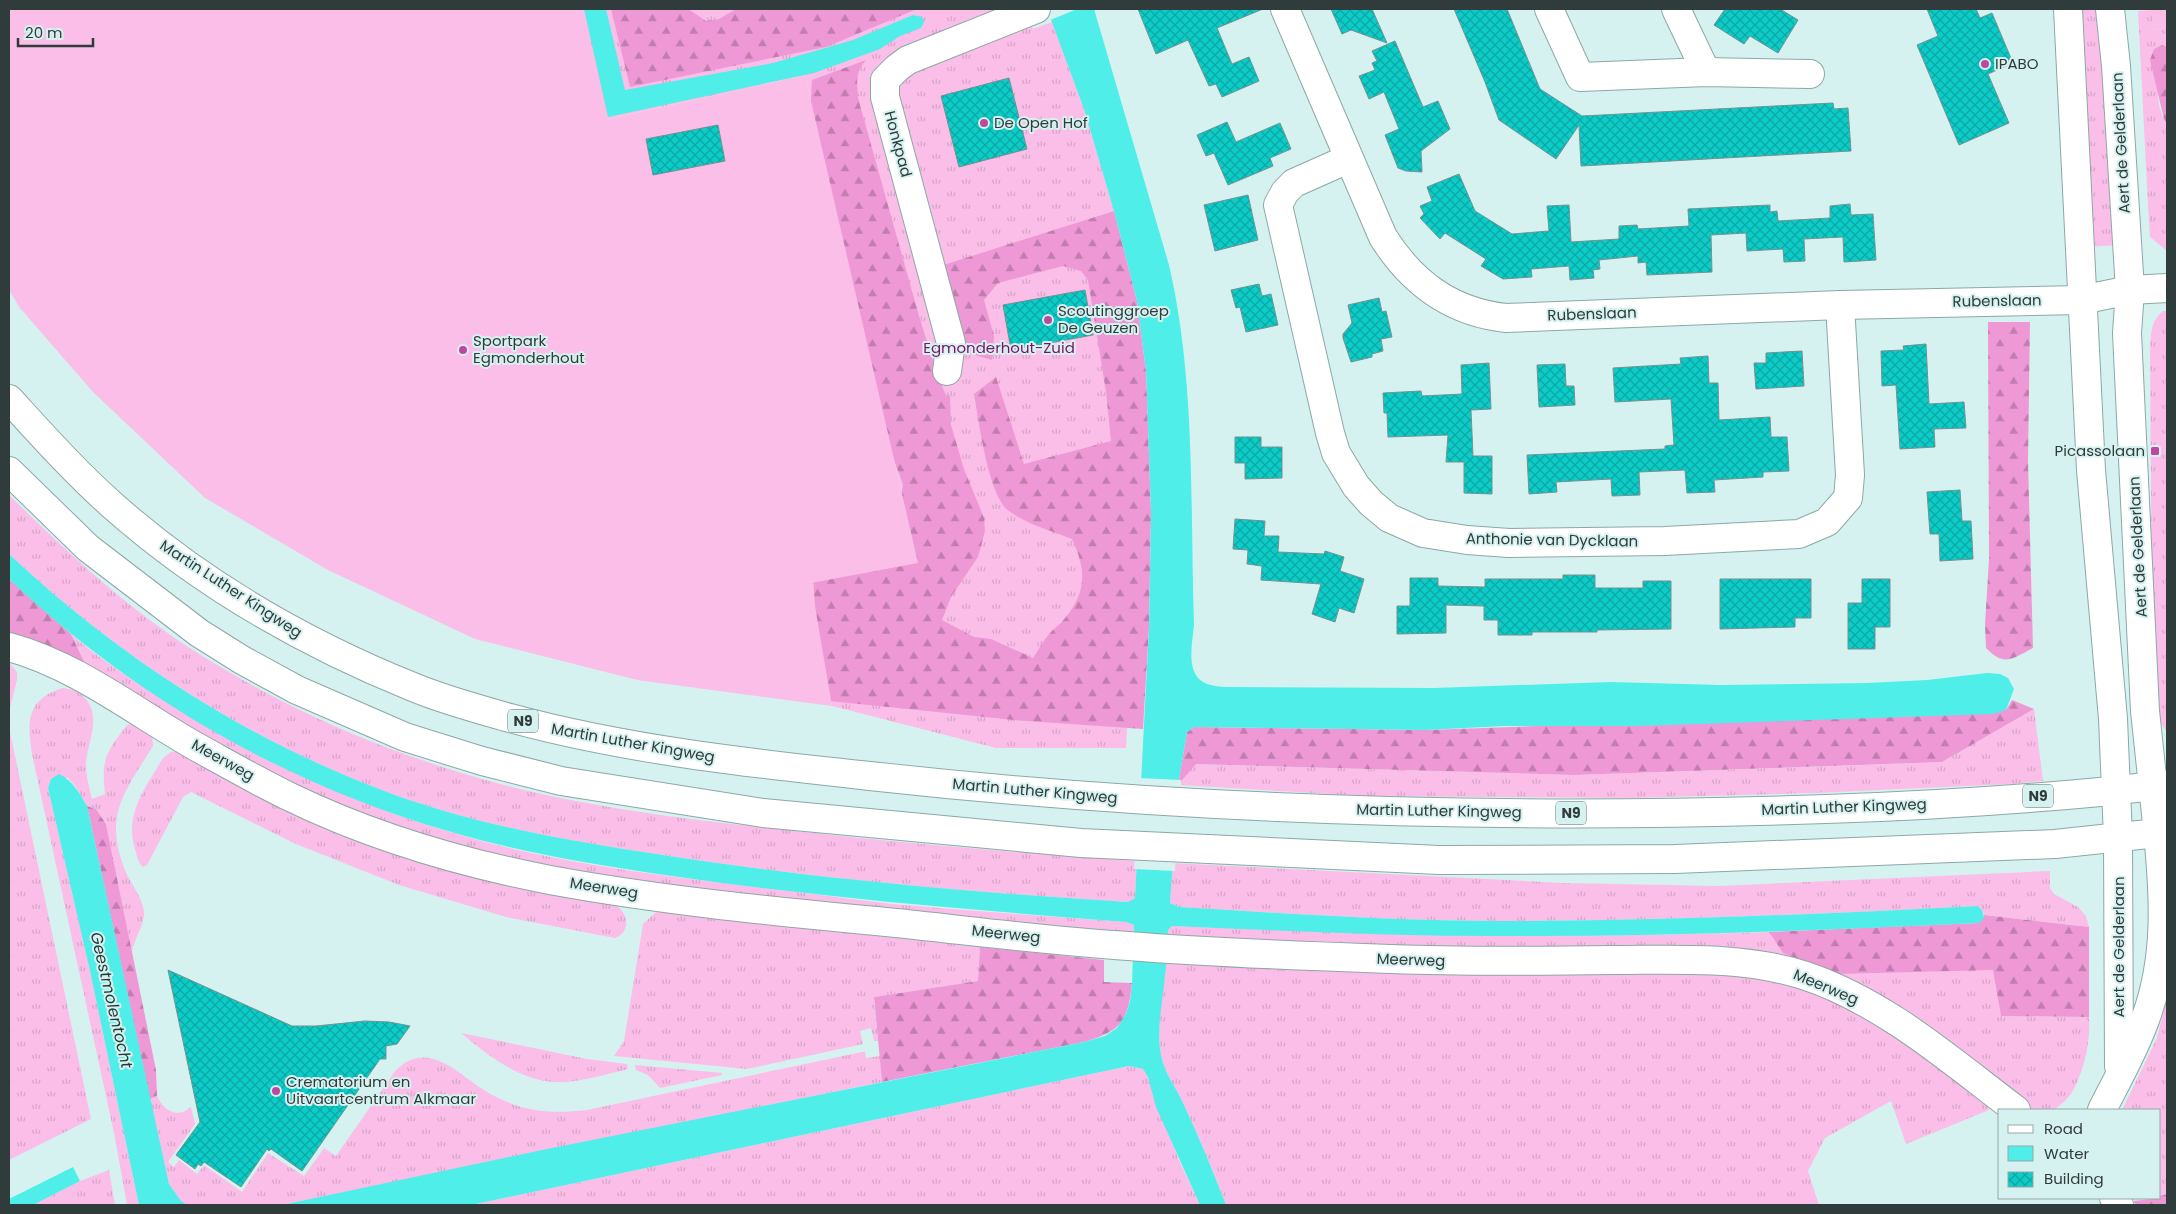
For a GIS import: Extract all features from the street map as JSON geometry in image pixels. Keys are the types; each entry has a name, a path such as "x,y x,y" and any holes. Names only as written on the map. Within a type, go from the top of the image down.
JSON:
{"main road":[{"name":"Honkpad","path":"947,370 951,343 885,97 885,80 908,60 1036,9"},
{"name":"Rubenslaan","path":"1285,9 1348,159 1383,237 1396,258 1439,296 1460,308 1482,316 1506,318 1840,305 2081,300 2130,290"},
{"path":"1549,9 1580,76 1706,72 1810,74"},
{"path":"1676,9 1706,72"},
{"name":"Aert de Gelderlaan","path":"2068,9 2081,300 2091,470 2113,719 2118,837 2119,1078"},
{"name":"Aert de Gelderlaan","path":"2103,1109 2146,1018 2161,958 2163,887 2160,785 2146,711 2128,343 2130,290 2116,66 2110,9"},
{"name":"Anthonie van Dycklaan","path":"1348,159 1294,183 1285,192 1278,205 1336,453 1356,486 1370,503 1390,518 1423,533 1467,540 1508,543 1665,541 1800,534 1827,522 1848,498 1850,475 1840,305"},
{"path":"2130,290 2167,288"},
{"name":"Martin Luther Kingweg","path":"9,399 50,444 110,503 190,566 270,618 310,641 418,690 476,709 562,732 646,747 764,764 919,781 1181,802 1471,813 1829,809 2116,791 2160,785"},
{"path":"9,471 88,548 199,633 242,660 297,690 405,737 482,761 561,781 763,813 1175,849 1439,860 1675,859 2023,845 2162,832"},
{"name":"Meerweg","path":"9,647 43,658 80,677 192,744 288,796 391,837 482,864 549,880 779,912 1126,946 1279,955 1456,961 1718,960 1780,969 1806,976 1833,987 1890,1017 2015,1109"}],"green space":[{"name":"Sportpark Egmonderhout","path":"9,9 583,9 609,119 805,75 918,563 811,583 832,706 637,680 475,639 328,570 205,498 93,392 20,308 9,290"},
{"name":"Egmonderhout-Zuid","path":"583,9 1025,9 1033,29 1052,22 1084,109 1114,211 1095,217 1136,554 1126,748 996,748 832,706 811,583 918,563 805,75 608,119"},
{"path":"611,9 688,9 706,21 719,19 736,9 917,9 826,47 630,87"},
{"path":"2074,9 2106,9 2121,245 2086,247"},
{"path":"2151,9 2167,9 2167,29 2153,30"},
{"path":"2152,10 2153,30 2167,29 2167,47 2162,45 2158,75 2158,96 2159,106 2167,124 2167,251 2150,237 2148,205 2138,11"},
{"path":"2162,45 2167,47 2167,124 2164,119 2150,60 2154,49"},
{"path":"866,60 858,74 858,98 919,316 939,380 946,395 950,396 951,425 964,469 984,518 985,531 978,557 951,597 942,620 974,637 991,639 1033,658 1046,638 1069,614 1075,604 1082,584 1081,563 1072,539 1023,520 1009,511 1002,503 990,475 974,394 996,377 1024,464 1111,441 1106,392 1088,280 1081,271 1063,266 998,283 984,300 994,336 992,360 968,353 959,345 937,267 1114,211 1137,301 1146,371 1151,512 1149,628 1143,729 1014,720 820,700 813,573 899,512 903,484 888,445 809,133 812,80"},
{"path":"2163,311 2167,311 2167,732 2158,719 2152,622 2150,354 2153,325 2158,315"},
{"path":"1988,322 2030,322 2028,461 2033,648 2014,658 2008,659 1998,658 1986,648 1985,624 1989,559"},
{"path":"9,495 98,578 146,617 196,652 285,703 332,725 428,762 526,790 576,801 658,815 880,840 1137,861 1135,899 1128,902 1019,895 803,874 696,860 582,842 506,827 469,818 395,795 341,774 289,750 239,723 190,694 96,629 9,554"},
{"path":"9,579 71,634 86,666 9,637"},
{"path":"71,634 148,690 232,741 320,784 365,803 411,820 458,834 537,854 699,880 892,904 1126,922 1134,925 1133,935 753,901 498,859 357,815 273,777 86,666"},
{"path":"9,663 17,672 17,680 10,708 9,727"},
{"path":"63,688 82,695 90,704 93,721 86,764 92,799 105,794 104,772 107,756 114,742 127,725 132,723 152,734 153,746 126,791 120,804 117,818 116,833 119,850 125,870 141,901 144,912 143,921 132,952 106,824 96,809 87,806 76,787 68,778 51,779 48,788 90,971 139,1205 127,1205 114,1133 32,754 30,722 32,713 42,698"},
{"path":"2012,700 2034,709 1942,762 1574,775 1196,764 1178,785 1187,732 1194,727 1426,730 2006,710"},
{"path":"2034,709 2043,781 2012,784 1815,793 1629,798 1364,796 1178,785 1195,764 1574,775 1942,762"},
{"path":"9,727 91,1119 9,1160"},
{"path":"180,751 615,904 623,912 626,927 615,938 506,917 399,885 296,844 191,792 183,797 147,865 143,867 138,859 132,836 132,824 138,801 163,758 171,752"},
{"path":"87,806 96,809 106,824 156,1070 157,1096 150,1099"},
{"path":"1172,863 1563,883 1719,886 2050,871 2050,888 2054,894 2078,907 2086,916 2089,927 1984,915 1978,906 1751,916 1524,921 1395,919 1179,907 1170,903"},
{"path":"662,910 980,947 978,981 874,997 878,1041 874,1041 871,1028 860,1031 863,1044 747,1069 614,1056 624,1041 643,924 655,913"},
{"path":"1984,915 2089,927 2089,1017 2001,1016 1993,970 1837,974 1783,953 1769,932 1979,923"},
{"path":"1172,926 1470,935 1620,935 1769,932 1783,953 1994,970 2001,1016 2089,1017 2088,1046 2080,1076 2071,1094 2055,1109 2030,1109 1925,1030 1843,982 1514,952 1167,938 1168,930"},
{"path":"980,947 1104,960 1104,982 1132,983 1125,1016 1107,1034 1084,1042 882,1082 874,997 978,981"},
{"path":"1165,959 1702,970 1762,979 1820,994 1843,1003 1886,1027 1985,1101 1989,1110 1906,1144 1891,1101 1825,1138 1808,1171 1819,1205 1226,1205 1195,1128 1162,1062 1159,1031"},
{"path":"2167,997 2167,1194 2161,1196 2161,1109 2122,1109 2157,1038"},
{"path":"461,1033 587,1059 627,1064 628,1069 567,1082 537,1079 510,1068 484,1052"},
{"path":"865,1052 866,1058 880,1056 882,1082 282,1205 187,1205 181,1201 169,1184 150,1099 157,1096 163,1106 176,1113 186,1111 191,1107 195,1124 168,1162 174,1167 179,1160 197,1174 204,1165 242,1192 268,1153 304,1176 324,1148 336,1156 396,1070 408,1061 419,1058 431,1058 442,1062 487,1092 524,1108 560,1112 587,1110"},
{"path":"635,1065 722,1073 722,1075 660,1088 648,1075 636,1070"},
{"path":"1129,1066 1143,1069 1148,1077 1178,1158 1200,1205 471,1205"},
{"path":"109,1170 115,1205 33,1205 80,1181"},
{"path":"2167,1194 2167,1205 2136,1205 2133,1201 2161,1199 2161,1196"}],"water":[{"path":"584,9 606,9 625,90 773,63 853,40 913,15 922,17 924,22 921,28 900,36 880,49 814,73 608,117"},
{"path":"1047,9 1094,9 1169,265 1178,309 1188,399 1194,625 1191,652 1193,669 1202,682 1222,687 1434,688 1610,682 1722,685 1867,683 1927,680 1987,673 2000,674 2008,678 2014,689 2006,710 1993,714 1637,726 1504,726 1426,730 1194,727 1187,732 1178,785 1170,903 1179,907 1438,920 1524,921 1694,918 1978,906 1982,910 1984,918 1979,923 1923,926 1585,936 1395,935 1172,926 1168,930 1160,1015 1161,1055 1170,1080 1195,1128 1226,1205 1200,1205 1156,1107 1148,1077 1143,1069 1129,1066 471,1205 282,1205 547,1149 1084,1042 1105,1036 1117,1028 1126,1014 1132,983 1134,925 1126,922 899,903 729,884 559,858 448,831 387,811 328,788 270,761 214,731 159,698 107,661 56,621 9,579 9,554 96,629 190,694 239,723 289,750 341,774 395,795 469,818 544,835 620,848 804,874 912,886 1128,902 1135,898 1149,628 1151,512 1146,371 1137,301 1114,211 1084,109"},
{"name":"Geestmolentocht","path":"59,774 72,784 87,806 169,1184 181,1201 187,1205 139,1205 90,971 48,788 51,779"},
{"path":"73,1167 80,1181 33,1205 9,1205 9,1199"}],"pier":[{"path":"1044,9 1077,9 1048,21"},
{"path":"1139,778 1181,780 1175,871 1134,869"}],"building":[{"path":"1138,9 1263,9 1217,28 1232,64 1249,57 1259,81 1222,97 1216,84 1209,86 1188,40 1156,54"},
{"path":"1331,9 1372,9 1387,43 1351,30 1342,34"},
{"path":"1454,9 1507,9 1540,89 1582,116 1833,103 1834,109 1848,108 1851,151 1581,166 1579,125 1556,159 1499,120"},
{"path":"1725,9 1780,9 1798,20 1778,53 1750,36 1744,44 1714,25"},
{"path":"1927,9 1976,9 1980,18 1992,13 2013,63 1988,74 2009,123 1959,145 1917,45 1938,36"},
{"path":"1395,41 1423,107 1438,101 1450,129 1421,151 1422,172 1406,171 1398,168 1385,135 1399,129 1384,92 1369,99 1359,76 1375,70 1372,63 1377,61 1372,51"},
{"name":"De Open Hof","path":"1009,78 1027,149 959,167 941,96"},
{"path":"1227,122 1236,142 1280,123 1291,149 1270,158 1273,166 1228,185 1214,153 1206,156 1197,135"},
{"path":"718,125 725,161 653,175 646,139"},
{"path":"1459,174 1475,211 1512,234 1549,231 1547,206 1569,205 1571,242 1619,239 1619,226 1637,225 1638,229 1689,226 1688,209 1770,205 1770,212 1777,211 1778,221 1830,218 1830,206 1850,204 1851,215 1873,214 1876,260 1844,262 1843,237 1804,239 1805,261 1784,262 1783,249 1747,251 1746,233 1711,235 1712,272 1647,275 1646,262 1638,263 1638,256 1599,260 1600,269 1593,270 1594,278 1570,280 1569,266 1531,269 1532,277 1503,279 1481,266 1486,259 1445,233 1440,239 1420,218 1424,214 1420,206 1432,201 1427,187"},
{"path":"1248,195 1258,240 1215,251 1204,205"},
{"path":"1259,284 1262,296 1271,294 1278,325 1246,332 1240,307 1236,308 1231,290"},
{"name":"Scoutinggroep De Geuzen","path":"1085,290 1093,335 1011,350 1003,305"},
{"path":"1379,298 1382,312 1386,311 1392,337 1381,339 1383,351 1372,354 1372,357 1351,362 1343,338 1343,334 1352,323 1348,305"},
{"path":"1926,344 1929,404 1964,402 1966,428 1934,429 1935,447 1900,449 1896,385 1882,386 1881,351 1904,350 1903,346"},
{"path":"1802,351 1804,386 1756,389 1754,363 1766,363 1766,353"},
{"path":"1708,356 1709,383 1718,383 1719,420 1770,417 1771,437 1787,437 1789,471 1763,472 1763,477 1714,480 1715,492 1687,493 1685,470 1639,472 1640,495 1612,496 1611,479 1556,482 1557,492 1529,494 1527,455 1665,449 1665,446 1674,445 1671,399 1615,402 1613,368 1681,364 1680,358"},
{"path":"1489,363 1491,409 1471,410 1473,456 1492,456 1492,494 1464,493 1464,462 1446,462 1448,435 1388,437 1387,413 1384,413 1383,393 1421,391 1422,396 1462,394 1461,365"},
{"path":"1565,364 1566,386 1574,386 1575,405 1539,407 1537,365"},
{"path":"1235,437 1261,437 1261,447 1282,447 1282,478 1245,479 1245,463 1235,463"},
{"path":"1960,490 1962,521 1971,521 1973,559 1940,561 1939,534 1930,534 1927,492"},
{"path":"1235,519 1265,521 1264,536 1279,536 1278,552 1324,554 1325,551 1344,557 1340,571 1364,579 1354,613 1339,608 1335,622 1312,614 1321,584 1261,580 1262,566 1247,564 1248,550 1233,549"},
{"path":"1563,575 1595,575 1595,588 1643,588 1643,581 1671,581 1671,629 1532,632 1532,635 1498,635 1498,620 1484,620 1484,606 1446,605 1446,633 1397,634 1397,606 1410,606 1410,578 1438,578 1438,586 1485,587 1485,579 1563,579"},
{"path":"1720,579 1811,579 1811,618 1795,618 1795,627 1720,629"},
{"path":"1862,579 1890,579 1890,627 1875,627 1875,649 1848,649 1848,603 1862,603"},
{"name":"Crematorium en Uitvaartcentrum Alkmaar","path":"168,970 292,1026 316,1026 365,1021 389,1022 410,1026 397,1044 386,1046 386,1059 380,1059 302,1171 271,1149 269,1151 267,1149 241,1187 204,1162 201,1166 198,1164 195,1169 176,1155 200,1122"}],"place":[{"name":"IPABO","path":"1985,64"},
{"name":"De Open Hof","path":"984,123"},
{"name":"Scoutinggroep De Geuzen","path":"1048,320"},
{"name":"Sportpark Egmonderhout","path":"463,350"},
{"name":"Picassolaan","path":"2155,451"},
{"name":"Crematorium en Uitvaartcentrum Alkmaar","path":"276,1091"}]}
